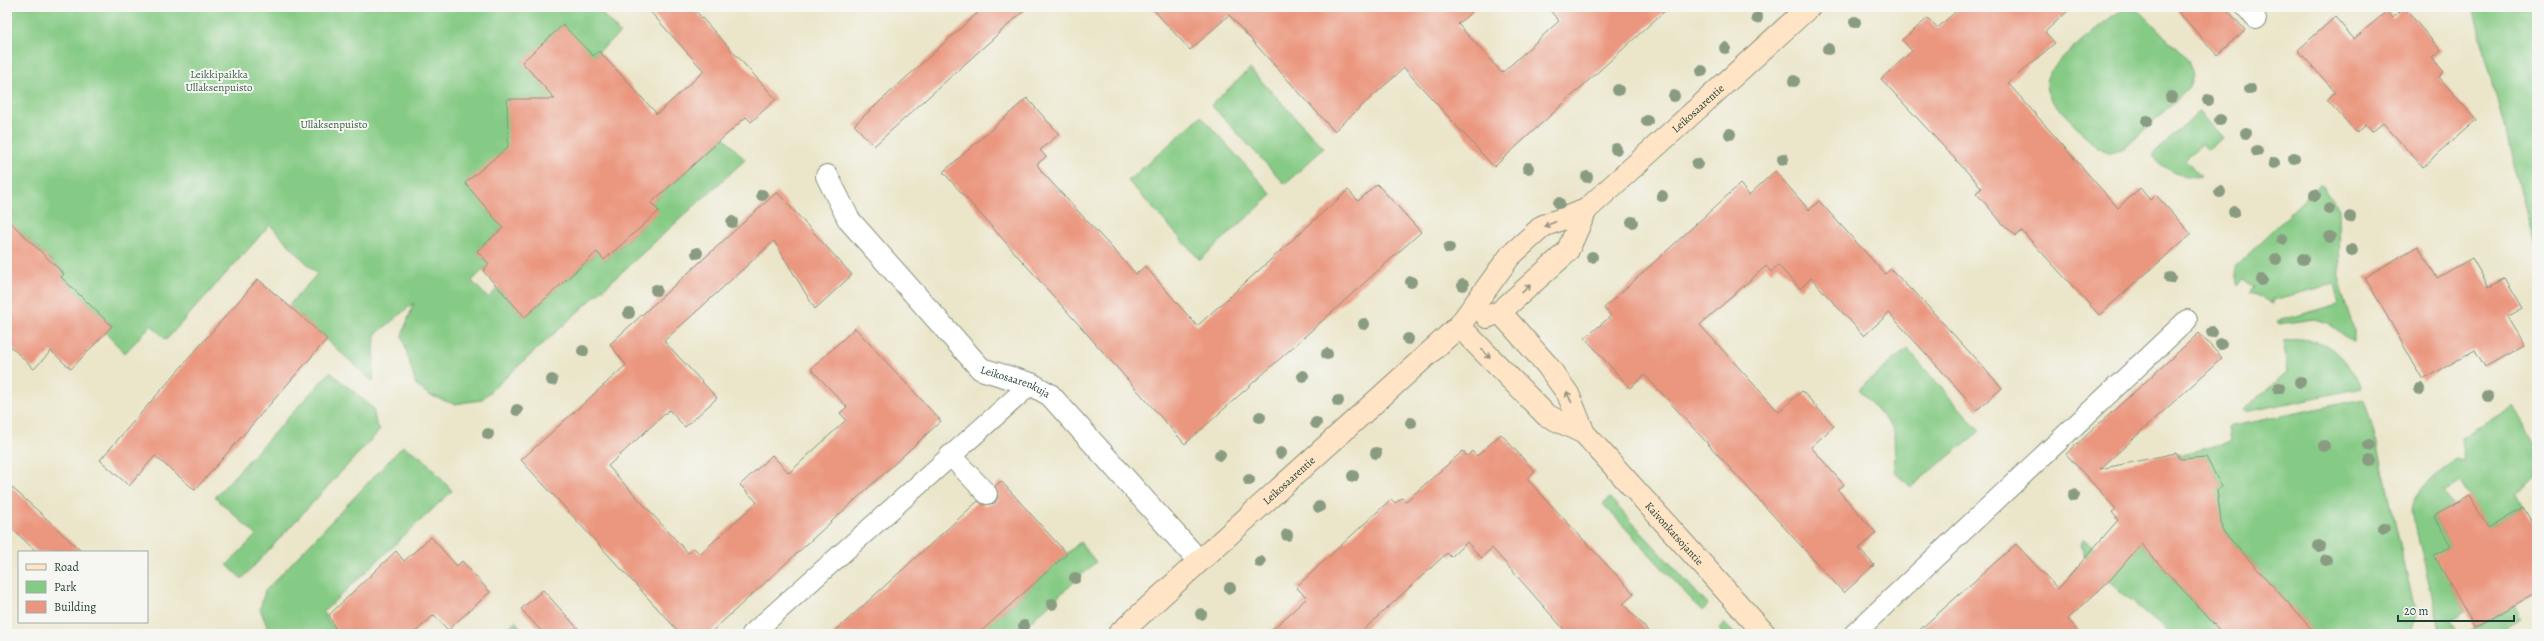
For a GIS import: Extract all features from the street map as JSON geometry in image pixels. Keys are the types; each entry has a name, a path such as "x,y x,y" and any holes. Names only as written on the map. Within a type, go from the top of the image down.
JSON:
{"street":[{"name":"Leikosaarentie","path":"1119,634 1459,326 1510,256 1543,226 1586,210 1809,7"},
{"name":"Leikosaarenkuja","path":"827,176 850,220 981,369 1031,384 1050,395 1200,561"},
{"name":"Leikosaarentie","path":"1459,326 1500,312 1567,252 1586,210"},
{"name":"Kaivonkatsojantie","path":"1500,312 1547,365 1568,394 1584,434 1765,634"},
{"name":"Kaivonkatsojantie","path":"1459,326 1546,415 1584,434"}],"lane":[{"path":"1854,634 2187,320"},
{"path":"752,634 1031,384"},
{"path":"950,455 987,494"}],"green space":[{"path":"7,7 596,7 620,33 570,76 560,100 585,153 477,251 489,264 472,281 488,298 498,288 525,317 597,252 605,260 658,211 651,203 724,137 745,160 481,400 454,404 429,395 416,385 402,335 414,303 375,335 373,382 289,305 317,274 270,225 166,340 151,325 125,353 105,333 112,326 61,277 64,273 7,219"},
{"path":"2473,7 2537,7 2537,254"},
{"path":"2127,8 2141,12 2188,60 2193,74 2189,88 2124,149 2110,153 2096,147 2053,102 2049,96 2046,81 2049,74 2073,48 2110,18"},
{"path":"1250,69 1324,148 1285,184 1211,105"},
{"path":"2199,111 2223,138 2208,150 2202,144 2185,159 2201,177 2185,176 2169,170 2152,155"},
{"path":"1201,116 1272,195 1200,260 1128,181"},
{"path":"2321,184 2339,208 2340,286 2354,330 2354,343 2328,323 2314,319 2279,324 2277,321 2339,304 2334,284 2272,300 2272,304 2249,293 2254,287 2243,279 2238,285 2235,273 2237,265"},
{"path":"2300,339 2312,341 2331,348 2345,361 2362,388 2245,412 2243,410 2287,373 2284,341"},
{"path":"1907,349 1980,431 1911,487 1895,473 1894,430 1859,389"},
{"path":"330,372 373,408 376,424 380,430 242,579 227,565 256,535 215,497"},
{"path":"2364,399 2378,447 2416,615 2410,632 2316,634 2219,526 2201,498 2222,487 2206,457 2184,467 2178,455 2230,442 2228,427"},
{"path":"2513,406 2537,447 2537,477 2516,493 2523,507 2488,528 2461,482 2445,492 2453,505 2434,516 2451,546 2443,550 2458,576 2449,582 2466,612 2451,621 2458,634 2441,634 2412,512 2413,504 2421,489 2442,470 2456,459 2465,461 2462,438"},
{"path":"403,446 423,458 452,491 323,612 338,634 270,634 260,609 265,591"},
{"path":"1610,498 1708,605 1702,611 1603,504"},
{"path":"2084,539 2118,571 2141,544 2223,634 2170,634 2090,565 2080,545"},
{"path":"1080,542 1096,562 1017,634 978,634"},
{"path":"2514,605 2521,618 2492,634 2465,634"},
{"path":"515,621 526,634 502,634"},
{"path":"1724,623 1735,634 1723,634 1719,629"}],"building":[{"path":"646,7 692,7 776,99 751,122 746,117 651,203 659,211 604,260 597,252 525,317 483,271 489,264 477,251 503,228 465,183 508,147 507,99 555,99 522,62 563,25 593,56 599,51 657,114 704,71"},
{"path":"984,7 1028,7 874,146 854,125"},
{"path":"1151,7 1477,7 1458,24 1502,73 1559,21 1547,7 1669,7 1494,167 1404,68 1334,131 1229,15 1190,50"},
{"path":"1961,7 2072,7 2045,32 2055,43 2008,83 2118,208 2140,188 2150,200 2156,195 2191,234 2099,315 2022,231 2016,236 2003,224 1976,193 1982,188 1881,79 1912,51 1902,40 1928,18 1937,28"},
{"path":"2174,7 2225,7 2245,30 2217,55"},
{"path":"2404,7 2441,51 2432,58 2444,72 2439,77 2476,120 2423,167 2383,123 2372,132 2366,125 2357,133 2327,100 2335,92 2298,50 2335,17 2354,39 2387,11 2393,18"},
{"path":"1027,98 1059,134 1040,150 1046,157 1037,164 1042,172 1136,274 1145,266 1197,326 1348,190 1358,201 1377,184 1421,232 1185,444 943,172"},
{"path":"1775,171 1809,210 1819,201 1885,274 1891,269 1911,290 1912,289 2002,388 1977,410 1889,313 1864,336 1811,278 1800,289 1778,265 1771,272 1766,266 1700,325 1779,412 1802,391 1834,426 1811,447 1844,485 1838,490 1876,533 1859,549 1874,565 1844,593 1645,375 1630,388 1585,338 1611,316 1604,308 1740,184 1749,195"},
{"path":"777,192 852,275 815,309 774,241 664,341 717,398 685,427 669,410 608,466 688,553 694,548 700,554 757,502 740,485 772,455 789,473 846,420 840,413 847,407 811,369 855,328 941,421 709,634 681,634 521,460 626,365 610,344"},
{"path":"7,219 64,274 61,277 112,326 71,369 51,351 34,369 7,343"},
{"path":"2418,246 2437,278 2472,258 2489,287 2505,278 2523,308 2507,317 2524,345 2485,367 2475,350 2423,380 2365,277"},
{"path":"258,279 327,339 195,490 155,456 129,486 100,460"},
{"path":"2199,333 2222,358 2100,469 2176,453 2180,459 2206,457 2222,487 2217,490 2222,530 2316,634 2223,634 2141,544 2111,579 2068,619 2081,634 1915,634 2016,544 2058,589 2118,520 2112,512 2116,509 2066,454"},
{"path":"1501,434 1535,472 1527,479 1634,594 1623,604 1651,634 1568,634 1492,548 1481,558 1467,542 1451,557 1447,553 1359,634 1267,634 1307,598 1296,587 1391,499 1395,503 1402,498 1406,501 1463,451 1467,456 1472,451 1477,456"},
{"path":"1001,481 1067,554 978,634 832,634 978,501 984,505 995,503 998,497 995,486"},
{"path":"7,483 81,551 36,551 7,524"},
{"path":"2470,496 2488,528 2523,507 2537,531 2537,592 2475,628 2434,555 2451,546 2434,516"},
{"path":"431,537 457,566 462,561 490,592 448,630 434,615 413,634 338,634 329,615 396,551 404,561"},
{"path":"543,590 583,634 544,634 521,609"}],"park label":[{"name":"Leikkipaikka Ullaksenpuisto","path":"219,80"},
{"name":"Ullaksenpuisto","path":"334,124"}]}
